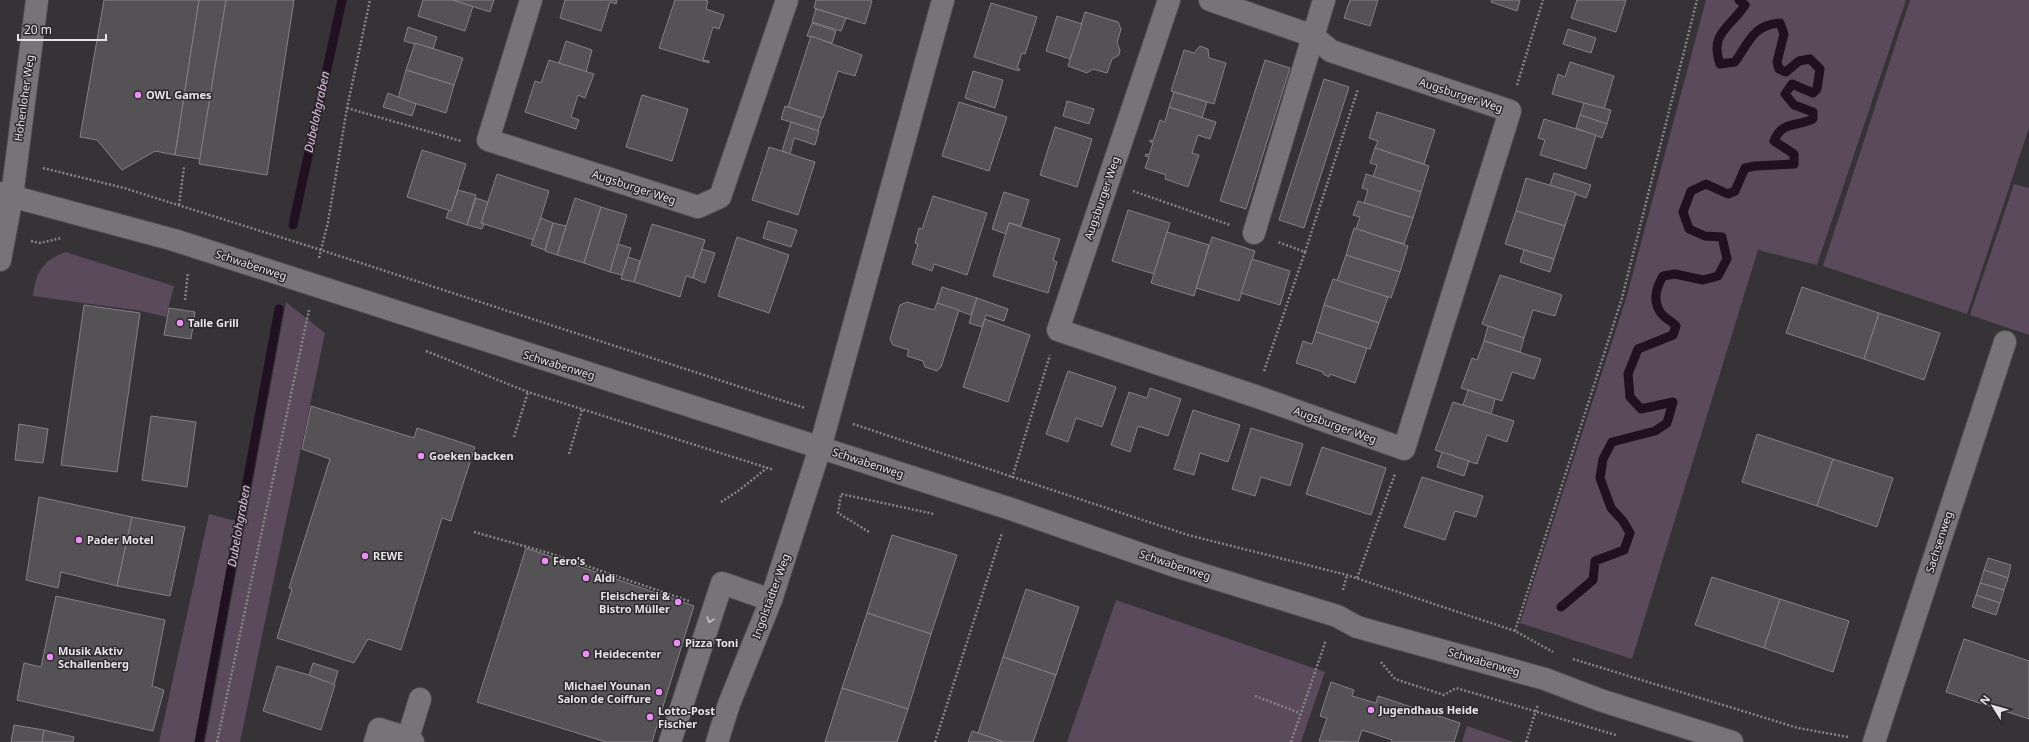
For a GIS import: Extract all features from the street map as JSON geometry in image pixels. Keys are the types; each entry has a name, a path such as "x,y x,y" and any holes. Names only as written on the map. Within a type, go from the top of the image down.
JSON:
{"street":[{"name":"Hohenloher Weg","path":"0,260 6,194 16,162 37,0"},
{"path":"488,140 531,0"},
{"name":"Augsburger Weg","path":"488,140 698,207 720,196 787,0"},
{"path":"820,448 830,417 944,0"},
{"name":"Augsburger Weg","path":"1169,0 1058,330 1256,396 1404,449 1510,110 1331,51 1313,36 1210,0"},
{"path":"1254,233 1324,0"},
{"name":"Schwabenweg","path":"6,194 174,240 1011,509 1175,566 1337,616 1357,627 1545,679 1600,700 1732,742"},
{"name":"Sachsenweg","path":"1874,742 2005,342"},
{"name":"Ingolstädter Weg","path":"717,742 729,704 771,600 820,448"},
{"path":"670,742 722,583 771,600"},
{"path":"375,742 379,729 411,740 420,699"}],"path":[{"path":"217,742 310,306 313,285 328,222 347,108 370,0"},
{"path":"1510,110 1542,0"},
{"path":"1515,631 1622,298 1697,0"},
{"path":"1256,396 1305,252 1366,63"},
{"path":"347,108 476,146 488,140"},
{"path":"16,162 124,188 321,250 1188,535 1357,578 1515,631 1557,654"},
{"path":"179,205 184,167"},
{"path":"1108,182 1305,252"},
{"path":"3,235 40,243 65,237"},
{"path":"185,300 188,269 196,272"},
{"path":"935,742 1011,509 1012,476 1058,330"},
{"path":"420,349 528,392 774,470"},
{"path":"514,437 528,392"},
{"path":"569,454 582,410"},
{"path":"1357,578 1404,449"},
{"path":"721,502 738,491 767,468"},
{"path":"841,494 838,513 869,532"},
{"path":"474,532 549,553 714,609"},
{"path":"1291,742 1326,637 1337,616 1347,575"},
{"path":"1572,659 1798,728 1874,742"},
{"path":"1526,742 1545,679"},
{"path":"1255,696 1300,713"}],"shaded area":[{"path":"1706,0 1906,0 1817,265 1758,250 1632,659 1520,623 1626,299"},
{"path":"1910,0 2029,0 2029,128 1967,314 1823,266"},
{"path":"2014,184 2029,188 2029,335 1970,315"},
{"path":"65,252 174,286 166,317 141,311 33,296 36,280 42,268 51,259"},
{"path":"286,302 325,333 240,742 205,742"},
{"path":"209,514 236,521 195,742 159,742"},
{"path":"1116,600 1325,672 1301,742 1067,742"},
{"path":"1467,726 1514,742 1462,742"}],"building":[{"path":"104,0 199,0 175,155 155,151 122,170 97,140 80,137"},
{"path":"199,0 226,0 200,159 175,155"},
{"path":"226,0 294,0 267,175 199,164"},
{"path":"423,0 453,0 473,6 465,31 418,16"},
{"path":"453,0 494,0 490,12"},
{"path":"565,0 617,0 616,4 610,2 601,31 560,18"},
{"path":"675,0 708,1 706,9 724,15 719,29 713,27 703,60 709,61 709,63 659,48"},
{"path":"816,0 872,1 865,24 814,8"},
{"path":"1350,0 1378,0 1370,26 1344,18"},
{"path":"1492,0 1520,0 1517,11 1491,2"},
{"path":"1577,0 1626,0 1616,32 1571,18"},
{"path":"991,3 1037,17 1025,54 1022,53 1017,68 1020,69 1019,71 974,57"},
{"path":"816,9 846,18 841,31 812,22"},
{"path":"1085,12 1118,22 1121,29 1117,43 1120,50 1119,55 1112,59 1107,73 1093,69 1087,73 1068,66"},
{"path":"1057,16 1082,24 1070,59 1046,51"},
{"path":"812,23 836,31 832,43 807,36"},
{"path":"408,27 437,37 433,49 404,41"},
{"path":"1568,29 1596,38 1591,53 1563,44"},
{"path":"811,36 862,55 855,76 838,71 823,118 788,107"},
{"path":"566,41 592,50 586,72 559,63"},
{"path":"415,43 463,58 454,85 406,70"},
{"path":"1200,46 1208,49 1209,58 1226,63 1214,104 1171,91 1184,50 1194,53"},
{"path":"549,60 594,74 585,98 578,95 571,117 579,120 576,129 525,112 535,81 541,83"},
{"path":"1265,60 1290,68 1246,209 1220,201"},
{"path":"1570,62 1614,76 1604,109 1552,94 1558,74 1565,77"},
{"path":"406,70 454,85 446,113 398,98"},
{"path":"973,71 1003,80 995,108 965,98"},
{"path":"1324,79 1349,87 1304,228 1279,220"},
{"path":"1174,92 1207,102 1202,118 1169,107"},
{"path":"388,93 416,104 412,116 383,107"},
{"path":"642,95 688,109 672,161 626,147"},
{"path":"1067,101 1094,109 1089,124 1063,116"},
{"path":"959,102 1007,117 989,171 942,156"},
{"path":"1584,103 1611,110 1607,124 1580,115"},
{"path":"785,106 822,118 818,131 781,119"},
{"path":"1169,107 1216,122 1210,139 1198,135 1192,153 1199,155 1188,187 1165,179 1166,175 1145,168 1149,157 1145,156 1146,154 1149,155 1153,143 1150,142 1150,140 1153,141 1160,120 1165,122"},
{"path":"1377,112 1435,130 1424,164 1375,148 1378,141 1369,138"},
{"path":"1580,115 1607,124 1602,138 1576,128"},
{"path":"1544,119 1596,135 1586,169 1540,155 1545,140 1538,138"},
{"path":"791,122 819,131 815,145 794,138 790,154 782,151"},
{"path":"1055,127 1092,139 1077,187 1040,175"},
{"path":"769,147 815,162 798,215 752,200"},
{"path":"1375,148 1429,166 1421,192 1373,177 1377,165 1370,163"},
{"path":"422,150 466,164 451,211 407,197"},
{"path":"1554,173 1591,185 1586,198 1550,185"},
{"path":"497,174 549,191 534,240 481,223"},
{"path":"1366,174 1421,192 1413,218 1364,203 1368,190 1362,188"},
{"path":"1526,178 1576,193 1565,226 1516,211"},
{"path":"458,190 476,195 467,225 446,218 449,210 451,211"},
{"path":"1004,192 1029,200 1021,226 1009,223 1006,234 992,229"},
{"path":"933,196 987,213 967,275 934,264 932,271 912,264 918,244 915,243 919,228 922,229"},
{"path":"476,198 488,202 481,223 484,224 482,229 467,225"},
{"path":"575,198 601,207 584,263 557,255"},
{"path":"1358,201 1413,218 1404,244 1356,229 1360,217 1353,215"},
{"path":"601,207 627,215 610,272 584,263"},
{"path":"1128,210 1170,223 1154,274 1112,261"},
{"path":"1516,211 1565,226 1554,259 1505,244"},
{"path":"541,218 553,223 545,250 531,245"},
{"path":"768,221 797,230 791,247 763,238"},
{"path":"553,223 566,226 557,255 545,251"},
{"path":"1009,223 1060,239 1053,260 1057,262 1048,293 993,276"},
{"path":"652,224 705,240 693,278 686,276 680,297 634,282"},
{"path":"1354,228 1408,246 1400,272 1346,255"},
{"path":"1167,232 1209,245 1194,296 1151,283"},
{"path":"737,237 789,255 769,313 718,296"},
{"path":"1212,237 1255,251 1239,301 1196,288"},
{"path":"618,244 631,248 622,275 610,272"},
{"path":"702,249 715,253 705,283 693,278"},
{"path":"1524,250 1554,259 1550,272 1520,262"},
{"path":"1346,255 1400,272 1391,298 1337,281"},
{"path":"628,257 640,261 634,282 621,279"},
{"path":"1252,259 1290,271 1280,305 1241,293"},
{"path":"1500,275 1562,295 1555,316 1533,310 1524,338 1482,324"},
{"path":"1333,279 1388,297 1379,323 1324,305"},
{"path":"942,287 977,298 971,315 937,303"},
{"path":"1802,287 1879,313 1864,359 1786,333"},
{"path":"977,298 1008,309 1004,321 986,315 982,327 969,323"},
{"path":"907,302 934,310 937,303 959,310 941,367 937,371 925,367 923,361 907,356 909,350 893,345 890,339 900,305"},
{"path":"84,305 140,313 117,472 61,465"},
{"path":"1324,305 1379,323 1370,349 1316,332"},
{"name":"Talle Grill","path":"169,308 195,312 191,339 164,335"},
{"path":"1879,313 1940,333 1924,380 1864,359"},
{"path":"985,319 1030,335 1008,402 963,387"},
{"path":"1488,326 1524,338 1520,352 1484,341"},
{"path":"1316,332 1367,348 1355,383 1330,374 1329,377 1323,374 1323,372 1296,363 1303,341 1312,344"},
{"path":"1484,341 1541,359 1534,379 1512,372 1502,401 1461,388 1472,358 1477,360"},
{"path":"1068,371 1116,387 1102,427 1076,418 1068,442 1046,434"},
{"path":"1150,388 1181,399 1168,436 1138,426 1130,452 1111,445 1129,392 1147,398"},
{"path":"1468,390 1495,399 1491,414 1463,405"},
{"path":"1453,402 1514,421 1507,442 1487,435 1477,464 1435,450"},
{"name":"REWE","path":"311,406 414,438 417,428 475,447 451,521 442,518 401,650 368,639 354,663 277,638 292,589 289,588 330,459 302,449"},
{"path":"1193,410 1240,425 1228,462 1200,453 1194,475 1174,469"},
{"path":"151,416 196,422 187,487 142,480"},
{"path":"19,424 48,429 43,463 15,460"},
{"path":"1251,428 1303,444 1290,486 1261,477 1255,496 1232,489"},
{"path":"1757,434 1833,459 1817,506 1742,482"},
{"path":"1322,447 1386,468 1371,515 1306,494"},
{"path":"1442,452 1469,461 1464,476 1437,467"},
{"path":"1833,459 1893,478 1877,527 1817,506"},
{"path":"1422,477 1483,496 1476,517 1455,511 1445,540 1404,527"},
{"name":"Pader Motel","path":"39,497 132,517 117,586 61,572 58,588 26,580"},
{"path":"132,517 185,527 170,596 117,586"},
{"path":"892,535 957,555 931,634 867,613"},
{"name":"Heidecenter","path":"526,548 694,606 652,742 606,742 477,702"},
{"path":"1988,558 2011,565 2008,578 1984,570"},
{"path":"1984,570 2008,578 2004,590 1980,583"},
{"path":"1712,577 1780,599 1764,648 1695,625"},
{"path":"1980,583 2004,590 2000,603 1976,595"},
{"path":"1026,589 1079,607 1056,675 1003,657"},
{"path":"1976,595 2000,603 1996,615 1972,607"},
{"path":"56,596 165,620 152,686 164,690 153,731 17,700 24,663 41,667"},
{"path":"1780,599 1849,621 1833,672 1764,648"},
{"path":"867,613 931,634 908,709 842,688"},
{"path":"1964,639 2029,661 2029,719 1946,692"},
{"path":"1003,657 1056,675 1033,742 1004,742 978,733"},
{"path":"313,663 338,671 334,685 309,675"},
{"path":"277,666 309,675 335,685 321,730 263,711"},
{"name":"Jugendhaus Heide","path":"1331,682 1354,690 1352,696 1376,703 1378,696 1460,723 1454,742 1391,742 1392,740 1362,730 1358,742 1319,741 1327,718 1320,716"},
{"path":"842,688 908,709 897,742 825,742"},
{"path":"14,725 44,730 42,742 11,742"},
{"path":"44,730 74,737 73,742 42,742"},
{"path":"972,731 978,733 1004,742 968,742"}],"waterway":[{"name":"Dubelohgraben","path":"293,225 342,0"},
{"path":"1561,607 1593,580 1595,561 1624,550 1630,533 1623,521 1611,508 1600,478 1603,459 1612,442 1655,431 1667,423 1673,402 1641,409 1630,397 1628,374 1638,349 1673,335 1676,326 1660,312 1657,306 1656,293 1661,280 1663,276 1675,274 1703,280 1718,276 1727,259 1722,237 1705,236 1689,229 1683,212 1691,191 1706,184 1728,194 1735,191 1745,168 1794,164 1794,154 1774,141 1777,135 1785,127 1813,119 1813,112 1794,105 1785,94 1792,84 1813,93 1817,89 1820,69 1810,59 1799,61 1786,72 1779,69 1777,62 1784,34 1780,23 1771,24 1758,31 1748,41 1735,62 1720,64 1717,54 1719,38 1745,5 1739,0"},
{"name":"Dubelohgraben","path":"199,742 279,309"}],"place":[{"name":"OWL Games","path":"138,95"},
{"name":"Talle Grill","path":"180,323"},
{"name":"Goeken backen","path":"421,456"},
{"name":"Pader Motel","path":"79,540"},
{"name":"REWE","path":"365,556"},
{"name":"Fero's","path":"545,561"},
{"name":"Aldi","path":"586,578"},
{"name":"Fleischerei & Bistro Müller","path":"678,602"},
{"name":"Pizza Toni","path":"677,643"},
{"name":"Heidecenter","path":"586,654"},
{"name":"Musik Aktiv Schallenberg","path":"50,657"},
{"name":"Michael Younan Salon de Coiffure","path":"659,692"},
{"name":"Jugendhaus Heide","path":"1371,710"},
{"name":"Lotto-Post Fischer","path":"650,717"}]}
